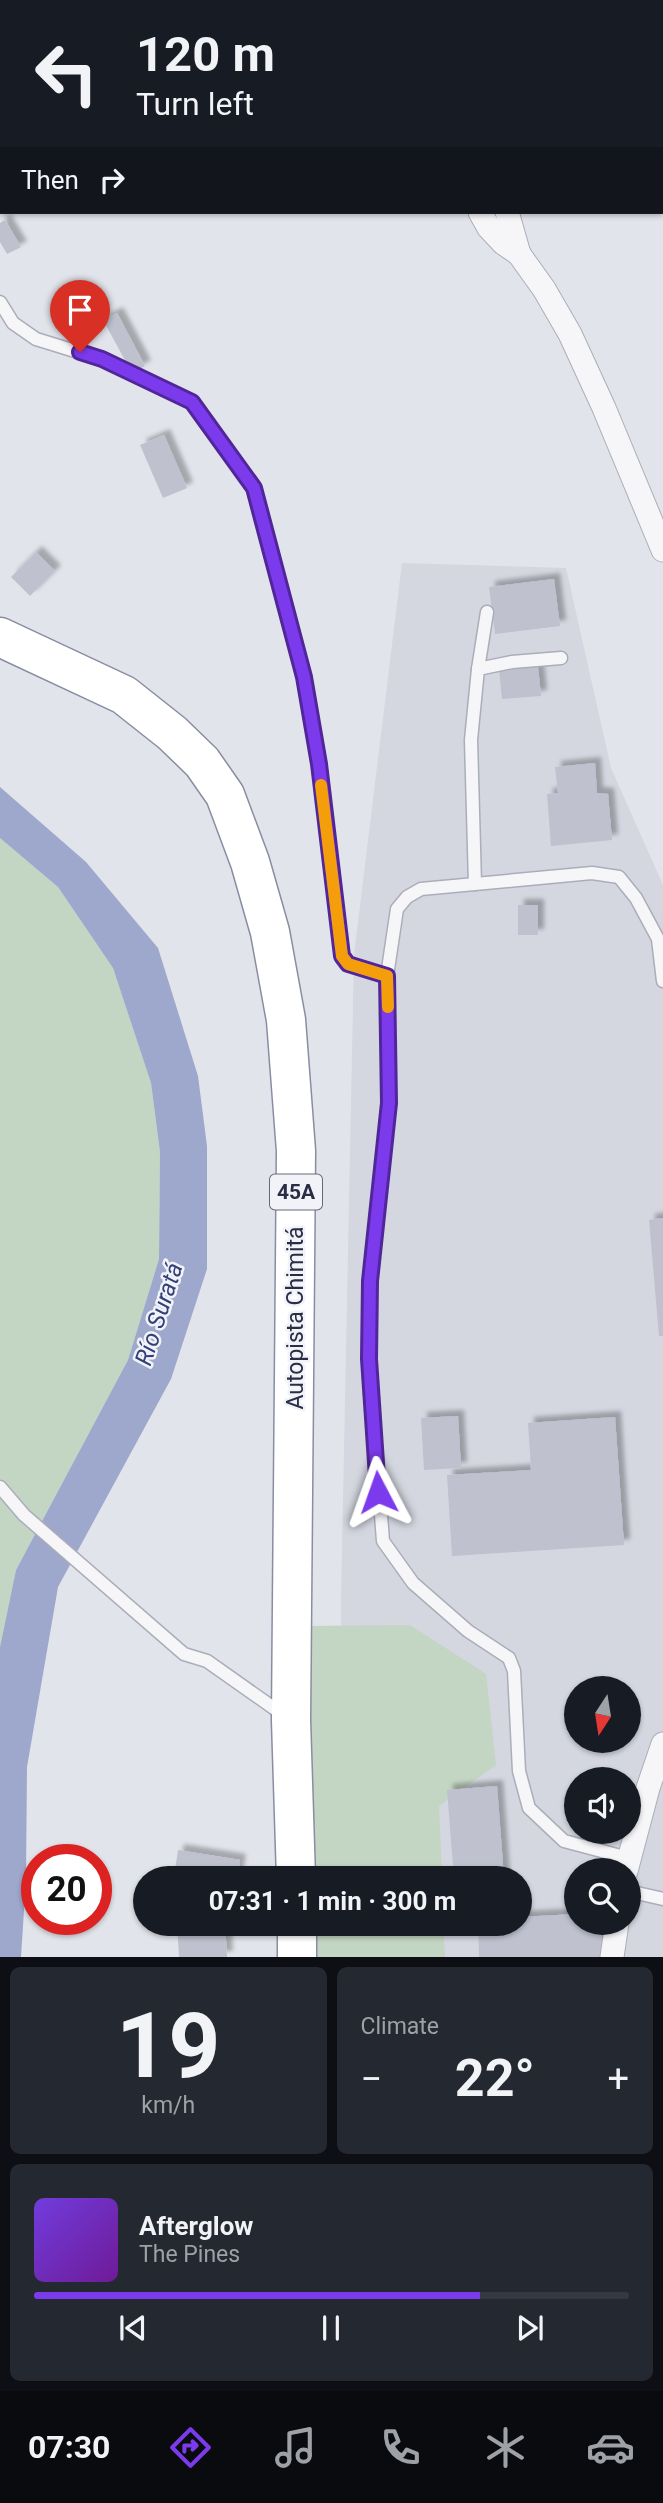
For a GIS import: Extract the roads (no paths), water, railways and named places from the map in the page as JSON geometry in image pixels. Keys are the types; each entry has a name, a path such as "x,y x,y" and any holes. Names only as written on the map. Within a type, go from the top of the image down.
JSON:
{"highway":[{"name":"Autopista Chimitá","path":"0,637 124,695 172,733 202,762 225,795 250,863 270,932 286,1020 296,1151 291,1720 296,1866"},
{"path":"297,1936 297,1957"}],"street":[{"path":"481,214 489,228 503,243 519,254"},
{"path":"508,214 519,254 544,289 570,334 663,550"},
{"path":"629,1858 663,1744"},
{"path":"612,1957 615,1935"}],"lane":[{"path":"0,302 13,323 36,339 102,359 192,402 254,488 304,677 319,764 342,956 348,964 387,976"},
{"path":"475,884 471,740 487,612"},
{"path":"478,669 512,662 561,658"},
{"path":"611,1858 564,1841 529,1808 519,1771 513,1671 509,1657 468,1631 413,1583 383,1541 369,1359 370,1294 389,1103 387,976 397,909 407,897 421,889 592,873 620,877 636,898 658,939 663,981"},
{"path":"0,1486 24,1515 184,1654 206,1661 291,1720"},
{"path":"641,1894 663,1899"}],"water":[{"name":"Río Suratá","path":"0,787 86,862 158,948 198,1076 207,1146 207,1269 171,1379 58,1587 27,1767 26,1844 21,1844 21,1957 0,1957 0,1647 16,1570 128,1360 159,1259 160,1152 151,1083 113,968 58,887 0,838"}]}
